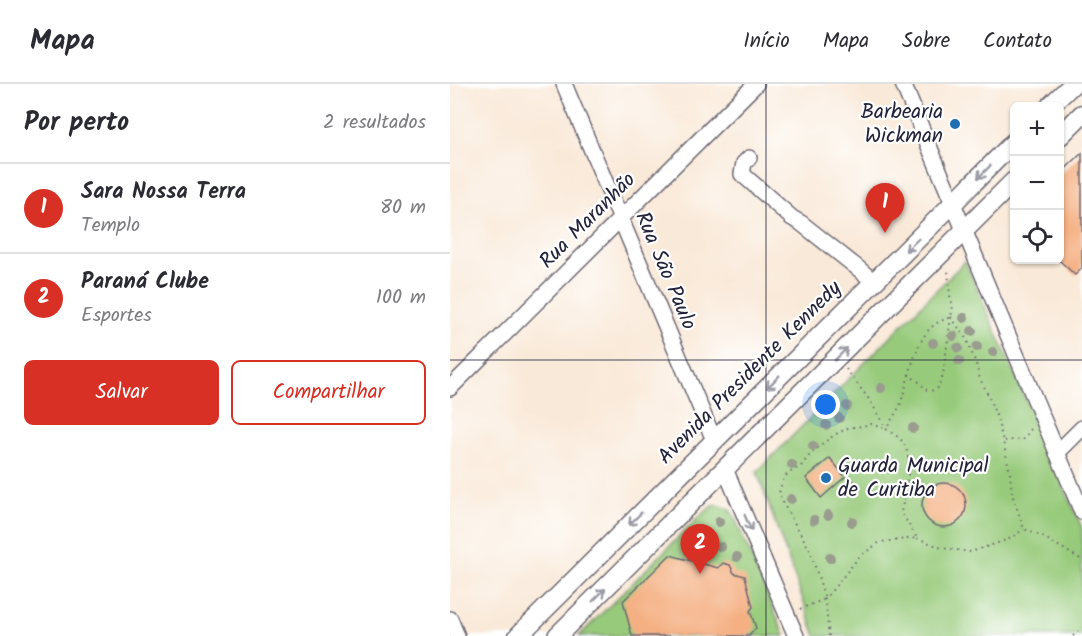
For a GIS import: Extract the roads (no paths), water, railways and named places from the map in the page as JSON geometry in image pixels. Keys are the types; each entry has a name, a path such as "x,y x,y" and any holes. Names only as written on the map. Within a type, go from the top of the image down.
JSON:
{"main road":[{"path":"1055,102 1075,84"},
{"path":"1064,131 1082,114"},
{"name":"Avenida Presidente Kennedy","path":"518,636 1010,146"},
{"path":"557,636 1010,185"}],"street":[{"name":"Rua São Paulo","path":"564,84 714,440"},
{"name":"Rua Maranhão","path":"450,388 756,84"},
{"path":"903,84 1082,512"},
{"path":"1075,84 1082,90"},
{"path":"749,158 744,163 742,174 792,218 873,282"},
{"path":"1057,453 1082,428"},
{"path":"725,469 796,636"}],"place":[{"name":"Barbearia Wickman","path":"955,124"},
{"name":"Sara Nossa Terra","path":"885,233"},
{"name":"Guarda Municipal de Curitiba","path":"826,478"},
{"name":"Paraná Clube","path":"700,574"}]}
